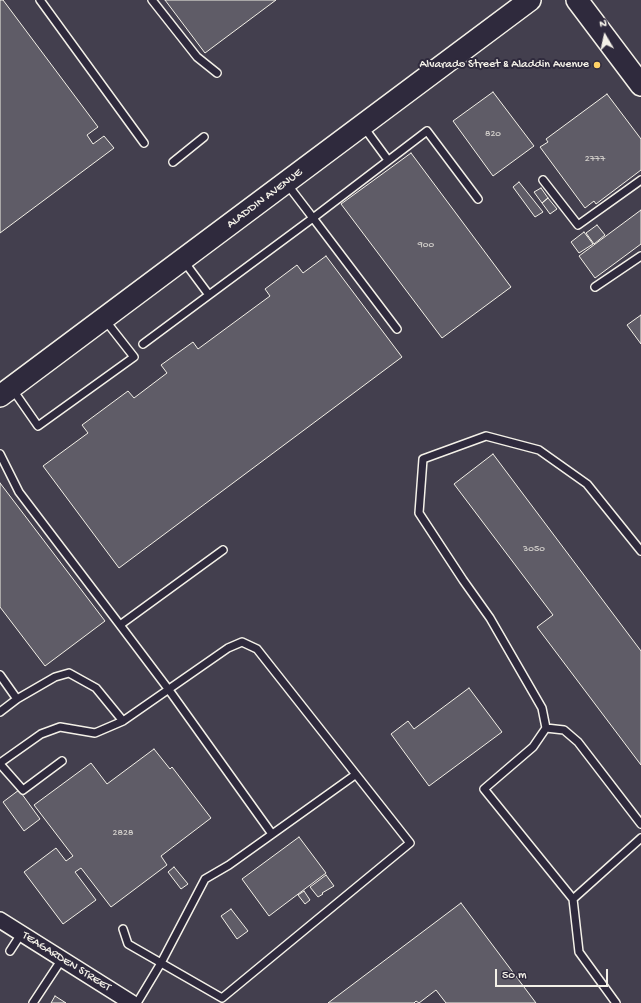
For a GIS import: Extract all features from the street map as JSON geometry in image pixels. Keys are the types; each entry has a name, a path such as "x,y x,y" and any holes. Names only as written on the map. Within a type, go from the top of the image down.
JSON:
{"street":[{"name":"ALADDIN AVENUE","path":"6,392 530,0"},
{"path":"577,0 641,85"},
{"name":"TEAGARDEN STREET","path":"0,920 132,1003"}],"lane":[{"path":"40,0 144,143"},
{"path":"152,0 197,57 217,73"},
{"path":"363,125 388,160"},
{"path":"143,344 428,131 478,199"},
{"path":"173,162 204,137"},
{"path":"543,180 578,225 641,180"},
{"path":"286,183 397,329"},
{"path":"595,287 641,256"},
{"path":"183,260 210,295"},
{"path":"6,392 38,426 134,357 104,319"},
{"path":"616,1003 579,952 573,899 484,789 533,747 546,728 542,708 490,618 462,580 419,513 423,459 486,436 539,450 587,484 641,551"},
{"path":"0,454 20,492 169,690 272,834"},
{"path":"120,625 223,550"},
{"path":"62,761 23,790 0,764 41,734 60,727 95,733 123,721 228,648 242,642 257,649 410,843 222,998 128,944 123,929"},
{"path":"0,712 17,699 56,677 69,674 96,688 123,721"},
{"path":"0,675 17,699"},
{"path":"546,728 564,730 578,742 641,824"},
{"path":"137,1003 161,963 205,879 229,865 356,774"},
{"path":"573,899 641,838"},
{"path":"10,951 21,934"},
{"path":"33,1003 62,959"}],"shaded area":[{"path":"0,0 641,0 641,1003 0,1003"}],"building":[{"path":"0,0 3,0 98,127 87,135 93,144 104,136 114,148 0,233"},
{"path":"165,0 276,0 205,53"},
{"path":"493,92 534,146 493,176 453,121"},
{"path":"607,94 641,139 641,170 596,204 594,201 585,208 540,147 548,142 546,139"},
{"path":"411,153 511,287 442,338 341,204"},
{"path":"519,182 543,212 535,217 513,187"},
{"path":"541,188 548,198 542,203 534,192"},
{"path":"548,198 557,209 550,214 542,203"},
{"path":"641,210 641,244 595,278 579,256"},
{"path":"597,225 605,235 594,244 586,233"},
{"path":"584,232 593,244 579,253 571,242"},
{"path":"326,256 402,357 119,568 43,466 88,433 82,425 128,391 134,398 167,373 161,365 193,342 198,349 270,296 265,289 297,265 303,273"},
{"path":"641,315 641,344 627,325"},
{"path":"493,454 641,651 641,765 537,627 553,615 454,484"},
{"path":"0,483 105,621 45,666 0,607"},
{"path":"469,688 502,732 429,786 391,734 408,721 414,729"},
{"path":"154,749 170,769 172,767 211,818 161,856 167,865 111,907 81,868 75,872 96,900 63,924 24,872 56,848 66,861 73,856 34,805 91,763 107,784"},
{"path":"19,790 40,819 24,831 3,802"},
{"path":"299,837 326,873 269,916 242,879"},
{"path":"174,867 188,884 181,889 168,872"},
{"path":"326,875 334,886 318,897 310,887"},
{"path":"304,891 310,900 305,904 298,895"},
{"path":"461,903 536,1003 446,1003 436,990 419,1003 416,1001 414,1003 328,1003"},
{"path":"231,909 248,931 237,939 221,916"},
{"path":"55,996 66,1003 51,1003"}],"place":[{"name":"Alvarado Street & Aladdin Avenue","path":"597,65"}]}
